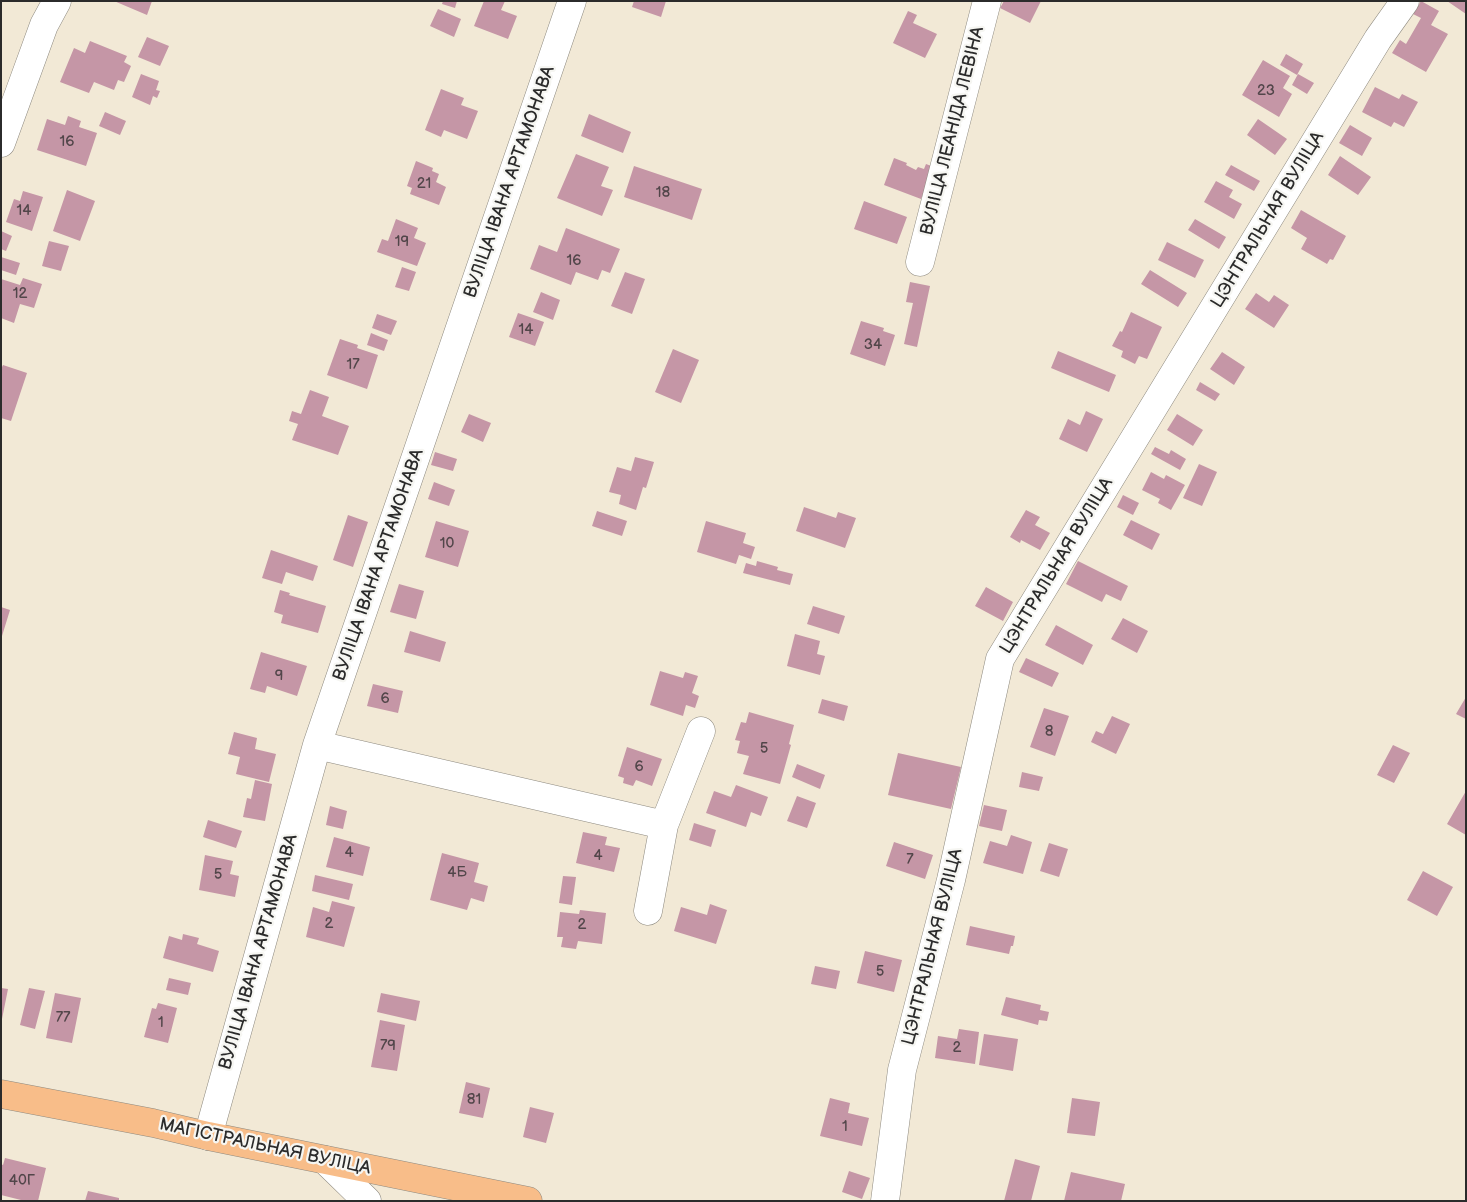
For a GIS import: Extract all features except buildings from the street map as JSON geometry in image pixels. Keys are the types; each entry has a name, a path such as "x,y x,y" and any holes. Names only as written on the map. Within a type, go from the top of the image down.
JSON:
{"main road":[{"name":"МАГІСТРАЛЬНАЯ ВУЛІЦА","path":"1,1094 153,1123 512,1199"}],"street":[{"path":"1,143 44,24 56,1"},
{"name":"ВУЛІЦА ІВАНА АРТАМОНАВА","path":"208,1136 317,745 572,1"},
{"name":"ВУЛІЦА ЛЕАНІДА ЛЕВІНА","path":"920,262 987,1"},
{"name":"ЦЭНТРАЛЬНАЯ ВУЛІЦА","path":"886,1201 902,1070 951,880 1000,659 1378,39 1405,1"},
{"path":"648,911 664,825 701,731"},
{"path":"317,745 664,825"},
{"path":"325,1160 367,1201"}]}
